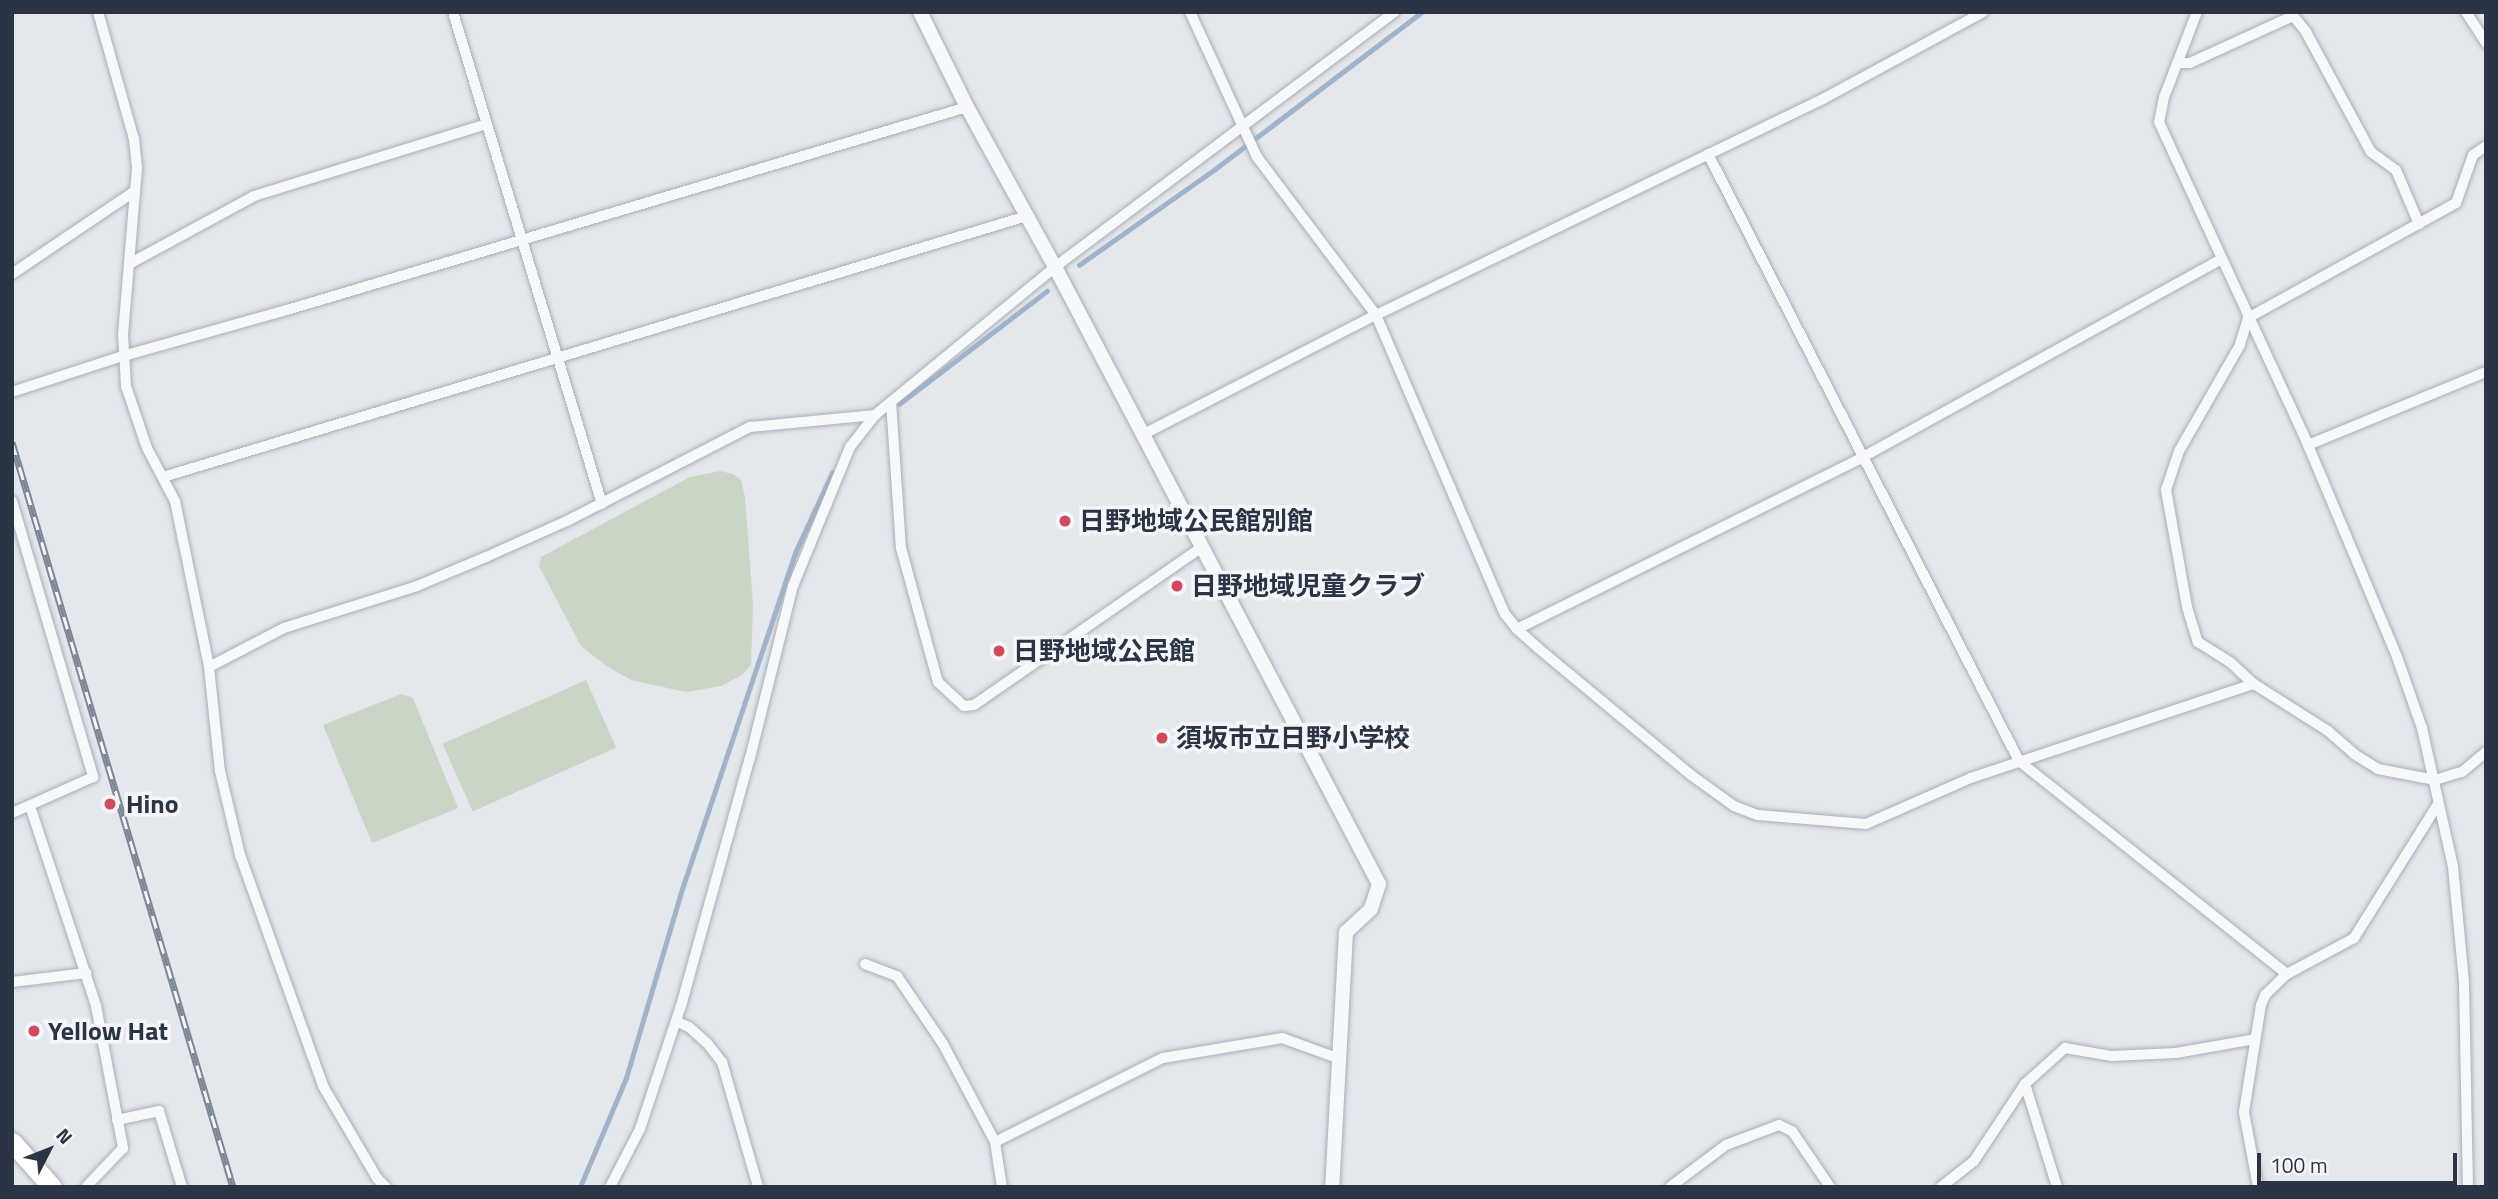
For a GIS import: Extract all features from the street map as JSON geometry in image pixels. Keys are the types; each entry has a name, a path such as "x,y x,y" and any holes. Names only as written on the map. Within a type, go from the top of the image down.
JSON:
{"highway":[{"path":"12,1142 52,1187"}],"street":[{"path":"99,12 134,139 137,168 123,356 126,386 147,448 175,501 209,667 220,771 240,855 323,1086 377,1178 386,1187"},
{"path":"453,12 520,241 602,504"},
{"path":"920,12 967,107 1144,434 1379,884 1371,909 1346,932 1332,1187"},
{"path":"1191,12 1252,147 1285,197 1376,315 1457,498 1493,588 1517,629 1691,775 1734,806 1758,815 1866,824 2019,761 2254,684"},
{"path":"610,1187 640,1129 676,1021 750,758 793,586 850,447 875,415 1055,267 1244,130 1395,12"},
{"path":"1144,434 1376,315 1823,99 1983,12"},
{"path":"2197,12 2164,97 2159,122 2308,445 2397,657 2422,728 2453,867 2464,982 2468,1187"},
{"path":"2466,12 2486,43"},
{"path":"2177,64 2190,63 2290,15 2306,32 2371,152 2396,170 2419,224"},
{"path":"12,392 123,356 967,107"},
{"path":"129,264 254,196 486,124"},
{"path":"2486,146 2473,155 2456,203 2248,318 2240,345 2179,452 2166,490 2187,607 2198,642 2230,662 2254,684 2328,731 2354,754 2378,769 2435,780 2462,772 2486,752"},
{"path":"1708,154 2019,761 2287,974"},
{"path":"12,274 135,191"},
{"path":"163,477 1027,216"},
{"path":"1517,629 1863,457 2221,259"},
{"path":"2308,445 2486,372"},
{"path":"891,402 901,548 939,682 964,706 974,705 1202,547"},
{"path":"209,667 284,628 417,586 602,504 750,428 875,415"},
{"path":"12,501 93,778 12,813"},
{"path":"2258,1187 2244,1112 2261,1005 2265,995 2287,974 2354,938 2438,804"},
{"path":"30,806 96,1006 123,1149 86,1187"},
{"path":"865,964 897,975 943,1044 995,1142 1002,1187"},
{"path":"12,982 86,973"},
{"path":"676,1021 689,1027 707,1042 722,1062 758,1187"},
{"path":"995,1142 1163,1058 1282,1038 1340,1059"},
{"path":"1941,1187 1974,1161 2025,1084 2065,1048 2112,1056 2176,1054 2255,1039"},
{"path":"2025,1084 2057,1187"},
{"path":"117,1120 159,1111 182,1187"},
{"path":"1670,1187 1727,1144 1779,1125 1792,1130 1830,1187"}],"green space":[{"path":"720,471 733,474 741,480 745,497 753,605 751,665 742,675 721,686 686,692 631,680 605,665 581,646 539,566 541,557 690,477"},
{"path":"586,680 616,748 473,811 443,744"},
{"path":"401,694 413,698 458,808 372,843 323,725"}],"waterway":[{"path":"1079,265 1215,169 1422,12"},
{"path":"899,404 1047,291"},
{"path":"580,1187 626,1078 682,889 795,553 832,473"}],"railway":[{"path":"12,442 233,1187"}],"place":[{"name":"日野地域公民館別館","path":"1065,521"},
{"name":"日野地域児童クラブ","path":"1177,586"},
{"name":"日野地域公民館","path":"999,651"},
{"name":"須坂市立日野小学校","path":"1162,738"},
{"name":"Hino","path":"110,804"},
{"name":"Yellow Hat","path":"34,1031"}]}
